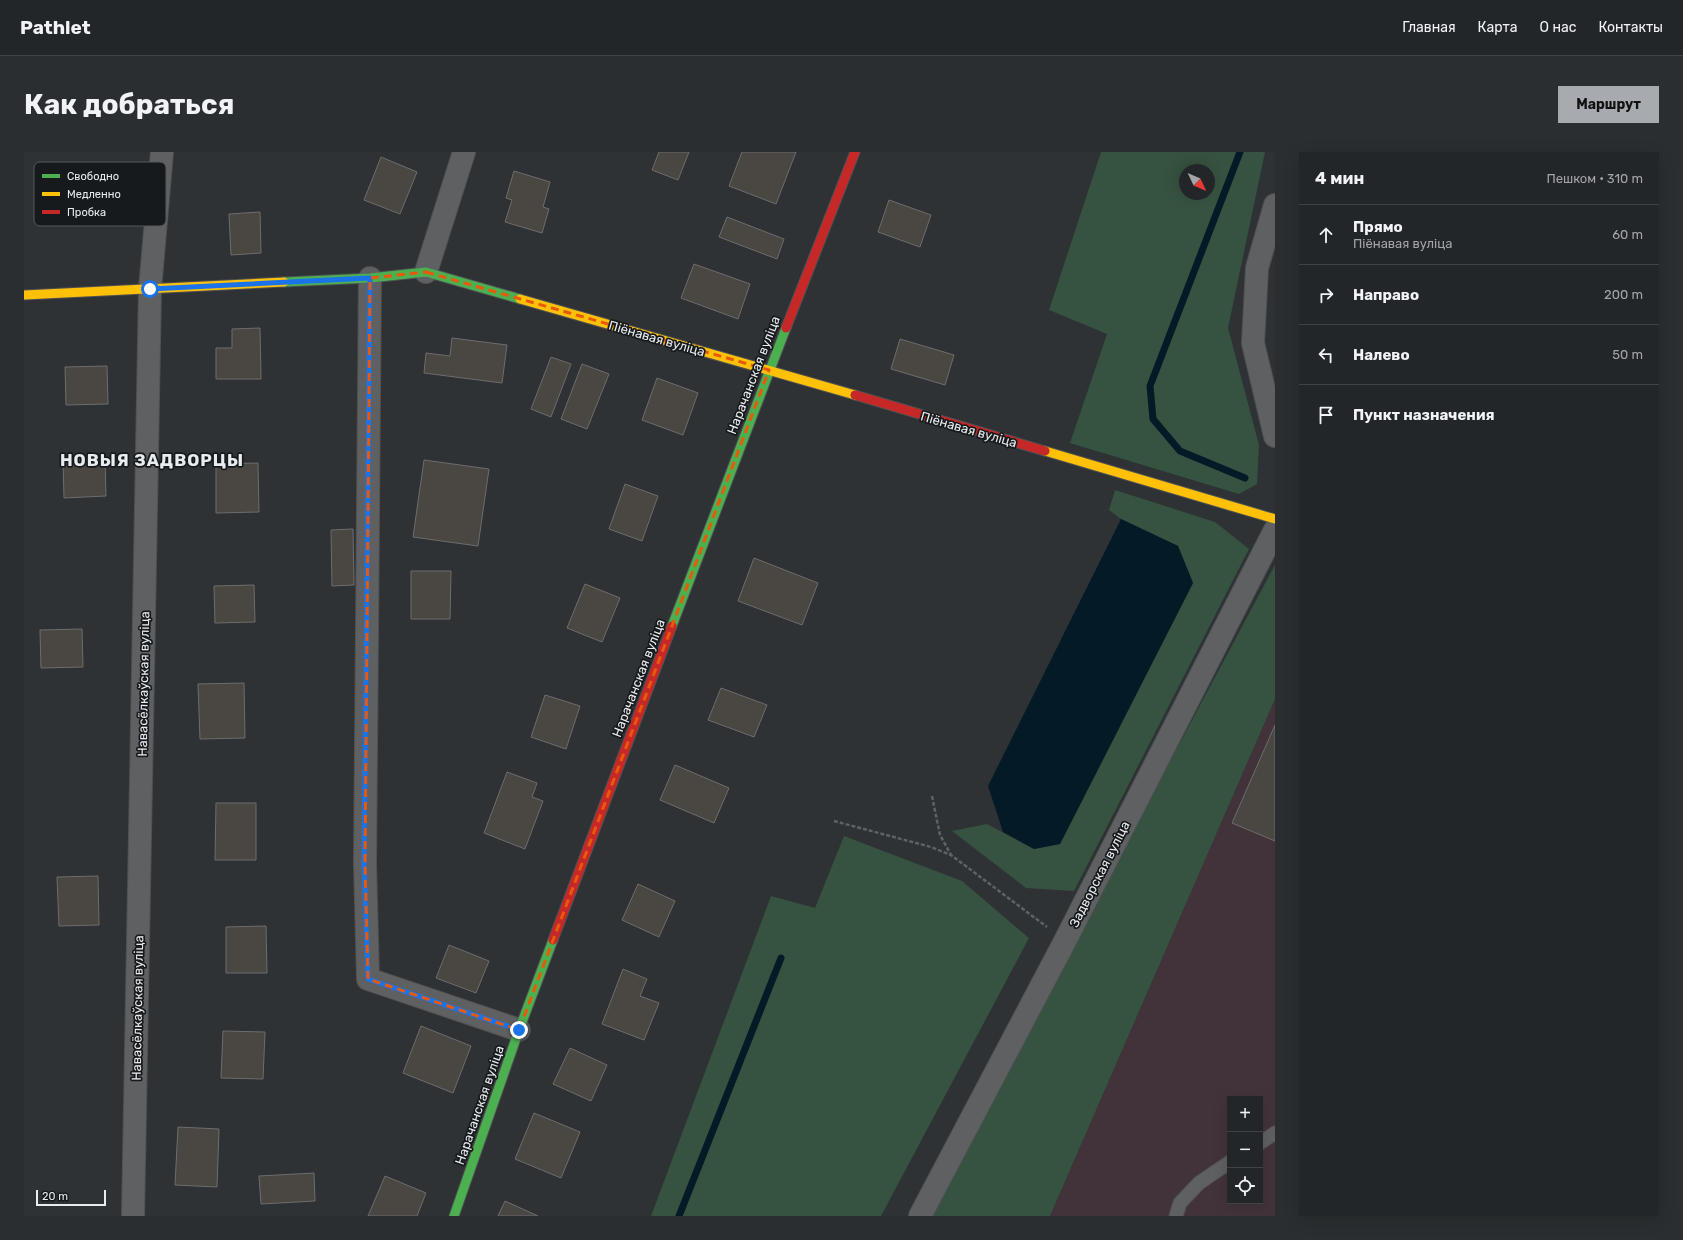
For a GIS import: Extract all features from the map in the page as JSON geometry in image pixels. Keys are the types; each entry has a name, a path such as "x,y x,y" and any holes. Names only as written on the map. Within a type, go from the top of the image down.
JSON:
{"street":[{"name":"Навасёлкаўская вуліца","path":"161,162 162,152"},
{"path":"426,272 464,152"},
{"name":"Нарачанская вуліца","path":"454,1216 519,1030 768,370 855,152"},
{"path":"1275,204 1257,268 1253,343 1275,436"},
{"name":"Навасёлкаўская вуліца","path":"133,1216 150,289 156,226"},
{"name":"Піёнавая вуліца","path":"24,295 370,278 426,272 768,370 1275,519"},
{"path":"370,278 364,864 368,979 519,1030"},
{"name":"Задворская вуліца","path":"920,1216 1065,941 1275,530"}],"lane":[{"path":"1263,1141 1275,1133"},
{"path":"1176,1216 1180,1203 1199,1183 1227,1164"}],"path":[{"path":"932,796 940,835 951,855"},
{"path":"834,821 931,847 951,855 1065,941"}],"highlighted area":[{"path":"426,272 769,370 519,1030 368,979 365,864 370,278"}],"shaded area":[{"path":"1275,699 1275,1216 1050,1216"}],"green space":[{"path":"1101,152 1265,152 1228,328 1259,445 1257,484 1239,494 1070,443 1107,334 1049,310"},
{"path":"1115,490 1215,522 1249,549 1074,891 1026,888 952,831 987,824 1034,849 1060,844 1193,583 1178,546 1121,519 1109,510"},
{"path":"1275,565 1275,699 1050,1216 927,1216"},
{"path":"844,836 962,881 1029,938 881,1216 651,1216 771,896 815,908"}],"water":[{"path":"1121,519 1178,546 1193,583 1060,844 1034,849 1003,832 988,786"}],"building":[{"path":"659,152 689,152 678,180 652,170"},
{"path":"742,152 796,152 776,204 729,186"},
{"path":"381,157 417,172 400,214 364,200"},
{"path":"514,171 550,182 543,207 549,209 542,233 505,222 512,200 506,198"},
{"path":"889,200 931,215 920,247 878,232"},
{"path":"260,212 261,253 231,255 229,214"},
{"path":"727,217 784,239 777,259 719,237"},
{"path":"694,264 750,284 738,319 681,298"},
{"path":"260,328 261,379 216,379 216,348 232,348 232,329"},
{"path":"452,338 507,345 502,383 424,373 426,353 450,356"},
{"path":"900,339 954,355 945,385 891,369"},
{"path":"551,357 571,364 551,417 531,409"},
{"path":"582,364 609,374 587,429 561,419"},
{"path":"107,366 108,404 66,405 65,367"},
{"path":"657,378 698,393 683,435 642,420"},
{"path":"105,459 106,496 64,498 63,460"},
{"path":"424,460 489,469 478,546 413,537"},
{"path":"258,463 259,512 216,513 216,464"},
{"path":"625,484 658,496 642,541 609,529"},
{"path":"353,529 354,585 332,586 331,530"},
{"path":"754,558 818,583 802,625 738,601"},
{"path":"411,571 451,571 450,619 411,619"},
{"path":"585,584 620,598 602,642 567,628"},
{"path":"254,585 255,622 215,623 214,586"},
{"path":"82,629 83,667 41,668 40,630"},
{"path":"244,683 245,738 200,739 198,684"},
{"path":"721,688 767,705 754,737 708,720"},
{"path":"545,695 580,706 566,749 531,737"},
{"path":"1275,725 1275,841 1232,823"},
{"path":"675,765 729,788 714,823 660,800"},
{"path":"507,772 537,783 532,797 543,801 525,849 484,833"},
{"path":"216,803 256,803 256,860 215,860"},
{"path":"98,876 99,925 59,926 57,877"},
{"path":"638,884 675,901 659,937 622,920"},
{"path":"266,926 267,973 226,973 226,927"},
{"path":"449,945 489,961 476,993 436,978"},
{"path":"623,969 647,979 640,996 659,1003 644,1040 602,1024"},
{"path":"421,1026 471,1046 453,1093 403,1073"},
{"path":"223,1031 265,1032 263,1079 221,1078"},
{"path":"570,1048 607,1065 591,1101 553,1084"},
{"path":"534,1113 580,1132 561,1178 515,1159"},
{"path":"178,1127 219,1129 217,1187 175,1185"},
{"path":"314,1173 315,1201 261,1204 259,1176"},
{"path":"385,1176 426,1193 417,1216 368,1216"},
{"path":"505,1201 538,1216 498,1216"}],"waterway":[{"path":"1240,152 1150,386 1153,419 1180,451 1245,478"},
{"path":"679,1216 781,958"}],"traffic: fast":[{"path":"284,282 370,278 426,272 520,299"},
{"path":"672,626 786,328"},
{"path":"454,1216 519,1030 553,940"}],"traffic: slow":[{"path":"24,295 284,282"},
{"path":"520,299 855,395"},
{"path":"1045,451 1275,519"}],"traffic: jam":[{"path":"786,328 855,152"},
{"path":"855,395 1045,451"},
{"path":"553,940 672,626"}],"district":[{"name":"НОВЫЯ ЗАДВОРЦЫ","path":"152,460"}],"route":[{"path":"150,289 370,278 364,864 368,979 519,1030"}]}
